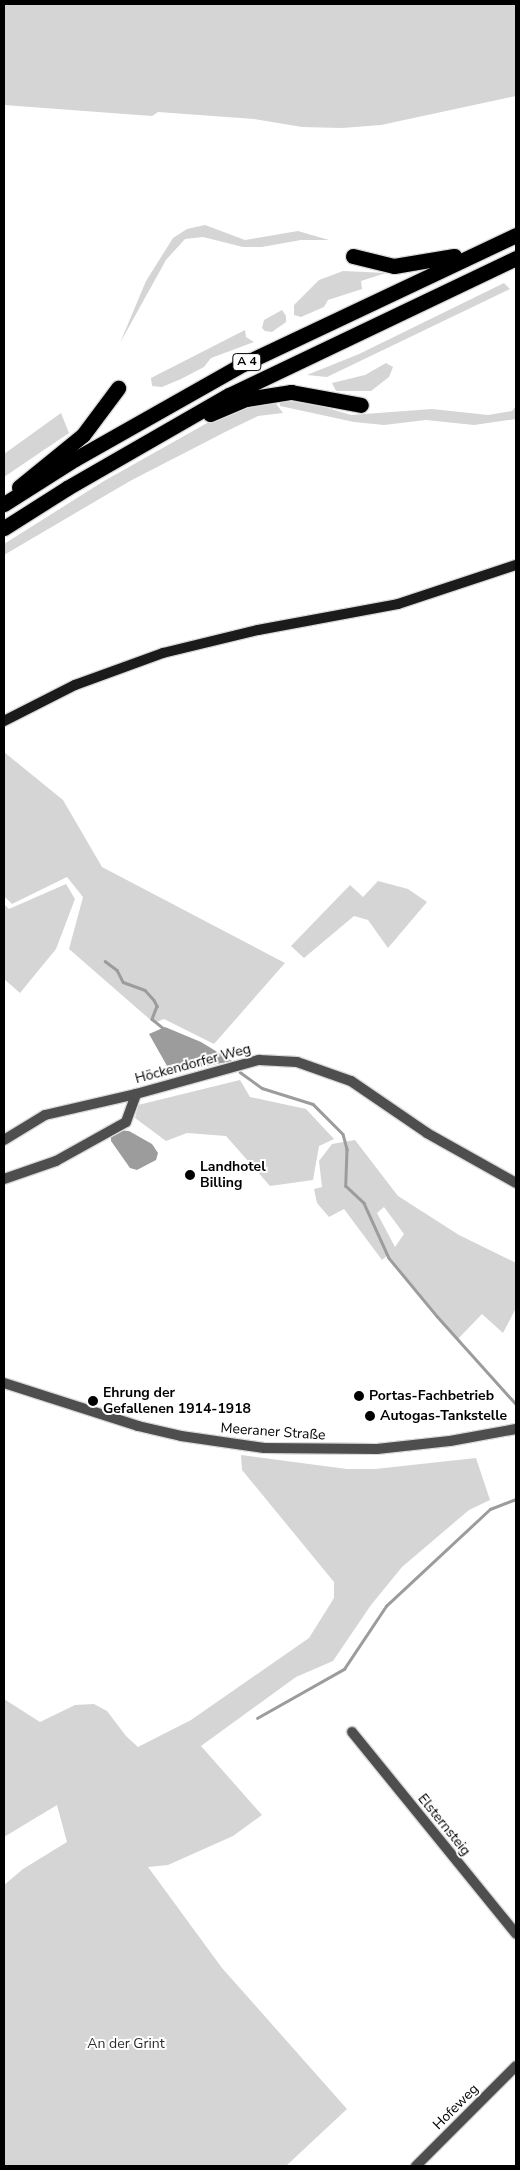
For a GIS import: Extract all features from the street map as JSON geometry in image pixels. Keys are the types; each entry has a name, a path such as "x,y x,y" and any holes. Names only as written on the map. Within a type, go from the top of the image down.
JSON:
{"highway":[{"name":"A 4","path":"6,502 83,454 243,364 516,235"},
{"path":"352,256 394,266 430,262 496,244"},
{"name":"A 4","path":"4,528 184,420 278,370 516,258"},
{"path":"6,502 26,478 83,435 118,388"},
{"path":"184,420 221,411 253,398 291,392 361,405"}],"main road":[{"path":"4,721 75,685 163,653 258,630 398,604 516,565"}],"street":[{"name":"Höckendorfer Weg","path":"4,1140 45,1115 136,1094 259,1060 297,1062 351,1081 427,1133 516,1184"},
{"path":"4,1179 56,1161 126,1122 136,1094"},
{"name":"Meeraner Straße","path":"4,1383 138,1426 181,1436 264,1448 377,1449 450,1441 516,1429"},
{"name":"Elsternsteig","path":"352,1732 516,1934"},
{"name":"Hofeweg","path":"416,2166 516,2066"}],"green space":[{"path":"4,4 516,4 516,96 381,125 342,128 302,127 254,119 158,112 152,116 4,105"},
{"path":"205,225 245,240 298,231 329,240 301,240 262,247 243,247 203,237 185,239 166,260 120,343 146,281 173,238 187,229"},
{"path":"343,271 386,273 361,281 362,289 328,300 324,307 301,317 294,315 294,305 319,280"},
{"path":"504,283 510,289 327,377 307,375 359,354"},
{"path":"282,310 286,316 286,322 272,332 265,331 262,328 264,320"},
{"path":"245,330 246,337 254,342 211,358 204,367 181,379 162,387 152,386 151,378"},
{"path":"386,363 393,367 389,377 371,391 336,391 332,383 365,375"},
{"path":"271,397 283,413 258,416 231,429 130,481 4,555 4,544 104,481 232,409"},
{"path":"279,400 314,404 351,415 432,409 488,415 512,411 516,406 516,419 474,425 426,420 384,425 354,422 280,406"},
{"path":"61,413 69,433 4,477 4,454"},
{"path":"4,752 63,800 102,867 285,963 214,1044 164,1019 154,1023 69,949 83,897 67,877 12,904 4,896"},
{"path":"378,881 408,889 427,902 388,948 368,920 354,916 304,958 291,946 350,885 363,897"},
{"path":"66,884 75,899 56,949 20,993 4,979 4,904 9,909"},
{"path":"240,1080 250,1097 306,1109 334,1139 319,1146 313,1180 270,1186 226,1136 187,1133 166,1141 135,1118 138,1105"},
{"path":"355,1140 398,1196 459,1235 516,1263 516,1308 503,1333 482,1314 457,1340 388,1255 382,1260 344,1209 329,1217 317,1203 314,1189 322,1187 319,1161 332,1144","holes":["384,1207 404,1234 395,1247 377,1213"]},
{"name":"An der Grint","path":"241,1455 347,1469 375,1469 476,1458 490,1500 469,1510 402,1567 371,1605 333,1661 296,1677 201,1746 262,1815 233,1836 168,1865 148,1867 222,1968 347,2109 286,2166 4,2166 4,1885 23,1869 67,1842 57,1805 4,1837 4,1699 40,1722 75,1705 94,1704 107,1711 126,1736 138,1747 191,1720 309,1638 334,1598 334,1582 242,1470"}],"shaded area":[{"path":"165,1027 201,1042 232,1061 171,1073 149,1034"},
{"path":"117,1130 129,1131 152,1144 158,1153 156,1160 137,1170 130,1168 111,1141 111,1134"}],"waterway":[{"path":"105,961 117,970 123,982 145,990 154,1000 157,1006 152,1019 163,1028"},
{"path":"240,1072 262,1088 313,1104 343,1134 347,1149 346,1186 364,1203 389,1258 437,1316 516,1404"},
{"path":"257,1718 344,1669 386,1606 490,1509 516,1499"}],"place":[{"name":"Landhotel Billing","path":"190,1175"},
{"name":"Portas-Fachbetrieb","path":"359,1396"},
{"name":"Ehrung der Gefallenen 1914-1918","path":"93,1401"},
{"name":"Autogas-Tankstelle","path":"370,1416"}]}
